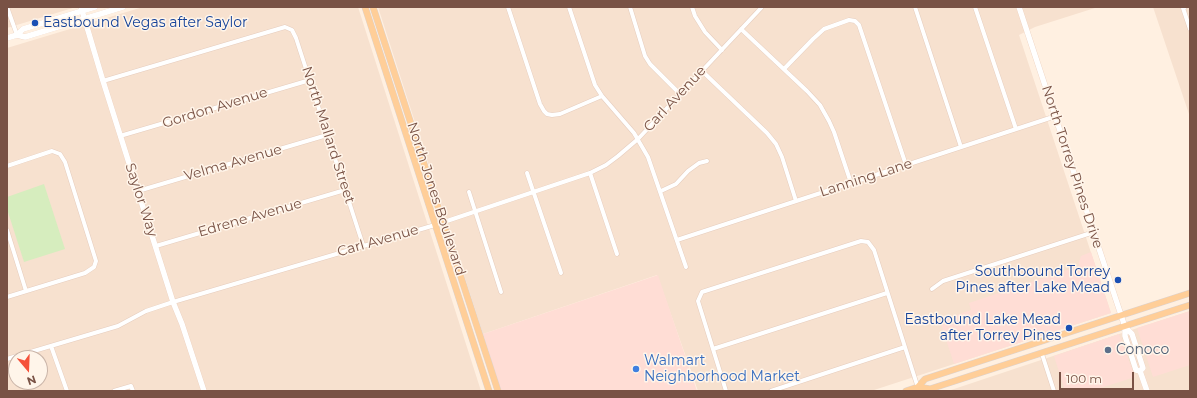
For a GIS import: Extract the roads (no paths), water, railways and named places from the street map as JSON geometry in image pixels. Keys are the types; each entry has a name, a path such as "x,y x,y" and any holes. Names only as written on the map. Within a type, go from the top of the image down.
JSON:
{"main road":[{"path":"7,38 17,35 23,29 82,9 95,7"},
{"path":"17,35 25,37 123,7"},
{"name":"North Jones Boulevard","path":"365,7 489,391"},
{"name":"North Jones Boulevard","path":"373,7 498,391"},
{"name":"North Torrey Pines Drive","path":"1019,7 1122,316 1125,327 1125,336 1136,370 1140,372 1147,391"},
{"name":"Saylor Way","path":"82,9 120,136 173,302 182,324 204,391"},
{"path":"389,83 397,80"},
{"path":"919,390 925,379 1190,293"},
{"path":"906,391 930,389 1190,306"},
{"path":"472,339 478,345 484,363 492,372"},
{"path":"991,358 995,369"},
{"path":"482,368 487,371 494,391"}],"street":[{"path":"7,7 17,35"},
{"path":"508,7 540,104 548,114 560,114 602,96"},
{"path":"569,7 595,86 638,138 648,157 686,267"},
{"path":"630,7 650,64 680,94"},
{"path":"692,7 695,16 705,32 722,50"},
{"name":"Carl Avenue","path":"7,359 118,326 146,311 173,302 435,225 590,173 606,165 638,138 762,7"},
{"path":"915,7 961,147"},
{"path":"975,7 1016,129"},
{"path":"1184,7 1190,29"},
{"path":"784,69 824,29 850,20 855,21 859,25 906,165"},
{"name":"North Mallard Street","path":"103,81 285,27 292,30 310,80 363,245"},
{"path":"741,29 820,105 829,121 851,183"},
{"path":"702,71 767,133 776,144 782,157 796,201"},
{"name":"Gordon Avenue","path":"120,136 310,80"},
{"name":"Lanning Lane","path":"677,240 1056,116"},
{"name":"Velma Avenue","path":"138,191 328,135"},
{"path":"7,166 52,151 60,154 65,162 96,260 94,267 85,273 7,297"},
{"path":"661,191 676,184 688,171 699,163 707,161"},
{"path":"527,172 560,273"},
{"path":"590,173 617,254"},
{"name":"Edrene Avenue","path":"156,246 345,190"},
{"path":"469,192 501,292"},
{"path":"7,230 26,291"},
{"path":"932,289 943,281 1094,232"},
{"path":"726,391 698,302 702,292 862,241 868,242 874,250 919,390"},
{"path":"713,349 888,293"},
{"path":"51,346 67,391"},
{"path":"771,391 905,347"},
{"path":"1042,354 1054,391"},
{"path":"114,391 131,386 133,391"}],"place":[{"name":"Eastbound Vegas after Saylor","path":"35,23"},
{"name":"Southbound Torrey Pines after Lake Mead","path":"1118,280"},
{"name":"Eastbound Lake Mead after Torrey Pines","path":"1069,328"},
{"name":"Conoco","path":"1108,350"},
{"name":"Walmart Neighborhood Market","path":"636,369"}]}
